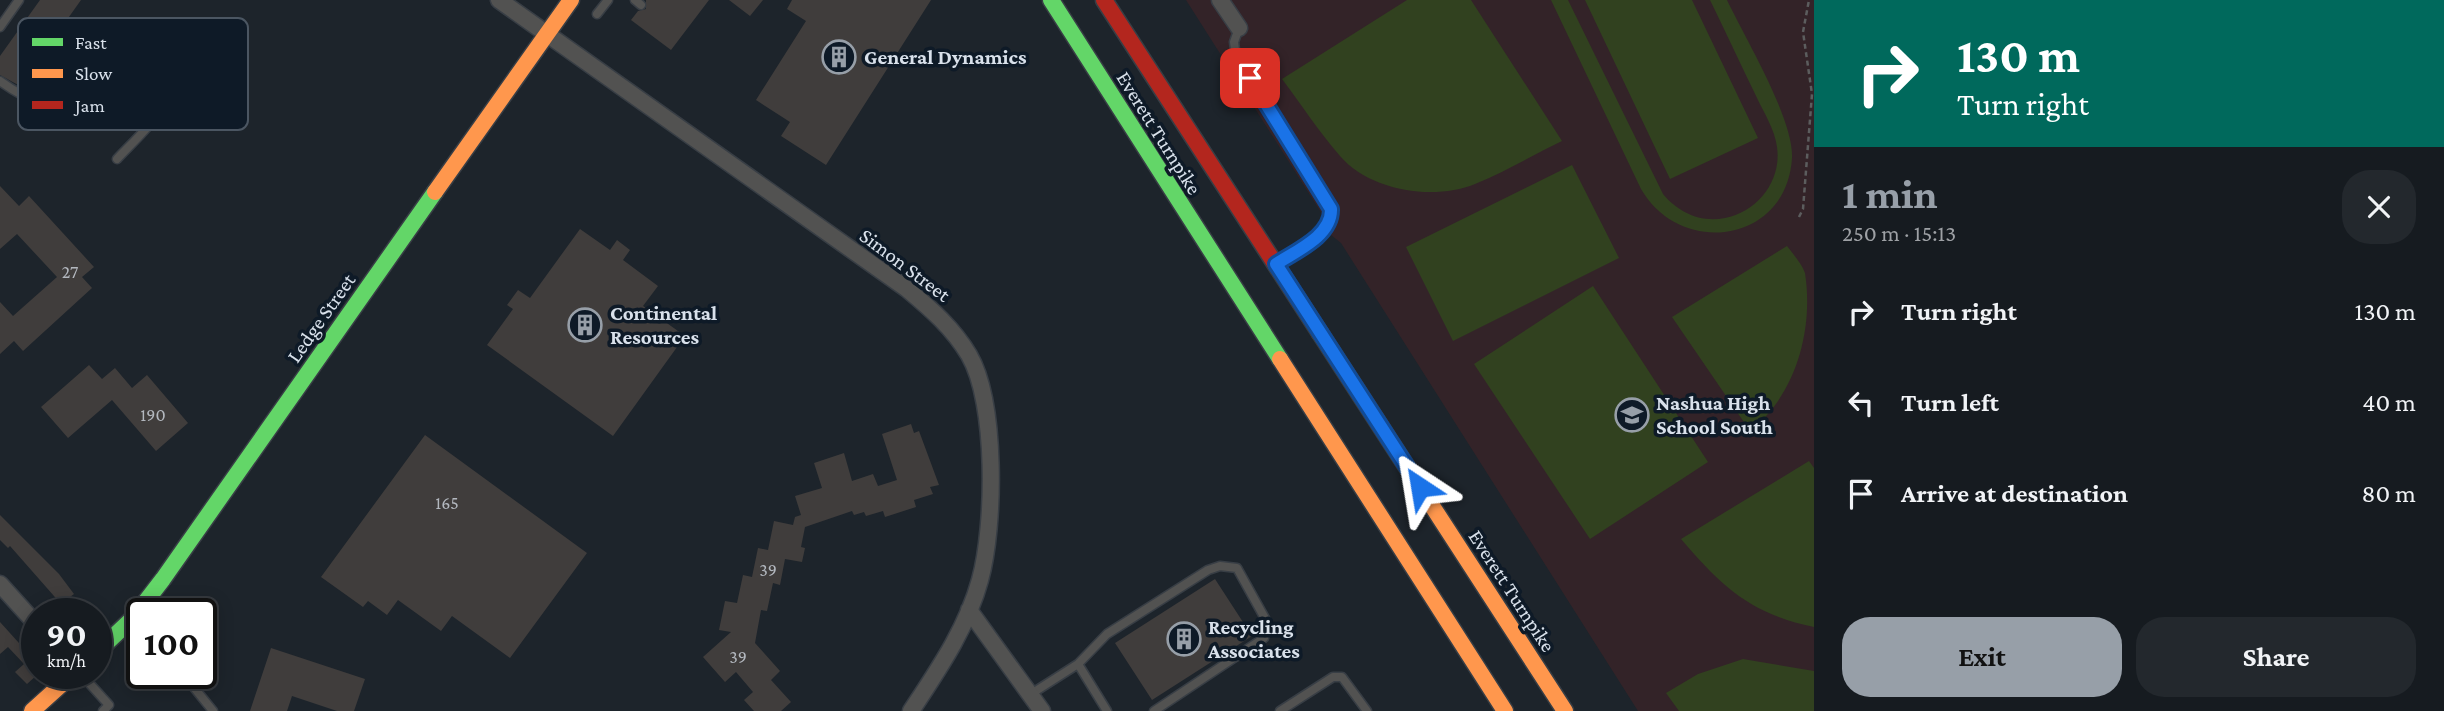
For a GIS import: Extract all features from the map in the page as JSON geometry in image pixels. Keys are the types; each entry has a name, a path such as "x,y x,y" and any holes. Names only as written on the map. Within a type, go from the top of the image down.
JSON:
{"main road":[{"name":"Ledge Street","path":"154,598 571,0"},
{"name":"Everett Turnpike","path":"1051,0 1505,711"},
{"name":"Everett Turnpike","path":"1104,0 1565,711"},
{"path":"1053,33 1241,301"},
{"path":"32,711 57,689"}],"street":[{"name":"Simon Street","path":"499,0 907,289 953,330 970,357 982,387 991,467 985,558 969,610 952,648 911,711"},
{"path":"1220,0 1239,28"},
{"path":"0,584 21,607"},
{"path":"969,610 1042,711"}],"lane":[{"path":"0,27 19,0"},
{"path":"597,14 608,0"},
{"path":"1239,28 1234,42 1236,57 1331,209 1331,222 1325,231 1276,264"},
{"path":"0,81 18,92"},
{"path":"117,159 143,130"},
{"path":"1031,694 1078,664 1107,634 1208,570 1220,566 1237,568 1267,622 1264,638 1154,711"},
{"path":"1078,664 1107,711"},
{"path":"1280,711 1333,677 1342,677 1367,711"},
{"path":"95,689 109,705 103,711"},
{"path":"195,689 213,711"}],"path":[{"path":"1799,217 1803,209 1811,131 1811,77 1804,32 1809,0"}],"shaded area":[{"name":"Nashua High School South","path":"1186,0 1814,0 1814,711 1638,711 1341,243 1321,227 1324,217"}],"green space":[{"path":"1407,0 1471,0 1562,141 1475,184 1441,192 1403,190 1368,178 1353,168 1332,147 1282,79"},
{"path":"1551,0 1568,0 1663,194 1690,215 1716,219 1737,215 1757,202 1771,183 1778,160 1772,128 1710,0 1727,0 1777,101 1791,142 1792,158 1786,187 1772,208 1753,223 1730,231 1705,232 1681,225 1659,211 1641,189"},
{"path":"1585,0 1692,0 1758,138 1670,179"},
{"path":"1572,165 1619,258 1453,341 1406,247"},
{"path":"1787,246 1805,273 1807,317 1803,339 1790,381 1766,417 1750,431 1672,317"},
{"path":"1593,286 1708,462 1590,539 1474,364"},
{"path":"1809,461 1814,468 1814,627 1772,615 1739,596 1724,585 1681,539"},
{"path":"1743,659 1814,671 1814,711 1679,711 1666,693 1698,674"}],"building":[{"path":"40,0 81,0 68,18 27,18"},
{"path":"646,0 709,0 671,50 631,20 638,11 646,9"},
{"path":"729,0 763,0 750,16"},
{"name":"General Dynamics","path":"792,0 931,0 826,165 781,136 790,122 756,100 806,21 787,9"},
{"path":"18,31 18,85 0,75 0,56"},
{"path":"0,186 19,206 29,196 94,267 82,277 92,288 23,351 14,341 0,354 0,302 13,316 57,277 17,234 0,249"},
{"name":"Continental Resources","path":"580,229 610,250 617,240 630,250 623,260 658,286 643,306 685,336 613,436 487,345 513,309 507,305 518,290 530,298"},
{"path":"89,365 102,379 115,368 132,388 147,375 188,423 156,451 112,400 68,438 41,407"},
{"path":"911,424 914,433 919,431 939,485 930,487 933,494 914,500 916,507 885,517 883,511 866,516 864,512 854,515 852,511 805,527 801,547 805,548 802,562 785,559 780,585 773,583 767,611 761,610 755,643 780,671 771,680 791,702 781,711 754,711 744,700 753,692 736,672 725,682 703,657 731,632 719,630 725,601 737,603 743,575 752,577 758,548 768,550 774,521 793,525 795,517 801,515 795,496 822,488 814,463 844,453 852,481 873,474 878,486 897,480 882,434"},
{"path":"425,435 587,553 510,658 452,616 441,631 398,600 387,615 368,601 363,607 321,577"},
{"path":"0,515 59,574 74,594 69,598 56,598 10,546 8,548 0,540"},
{"name":"Recycling Associates","path":"1215,579 1252,636 1152,700 1115,643"},
{"path":"0,622 21,645 21,661 8,647 0,654"},
{"path":"271,648 365,679 354,711 337,711 292,696 287,711 250,711"},
{"path":"21,667 21,678 15,672"}],"traffic: fast":[{"path":"1051,0 1280,359"},
{"path":"112,638 133,618 163,579 435,192"}],"traffic: slow":[{"path":"435,192 571,0"},
{"path":"1320,333 1565,711"},
{"path":"1280,359 1505,711"},
{"path":"32,711 56,689"}],"traffic: jam":[{"path":"1104,0 1320,333"}],"place":[{"name":"General Dynamics","path":"839,57"},
{"name":"Continental Resources","path":"585,325"},
{"name":"Nashua High School South","path":"1632,415"},
{"name":"Recycling Associates","path":"1184,639"}],"route":[{"path":"1250,78 1331,209 1331,222 1325,231 1276,264 1420,487"}]}
